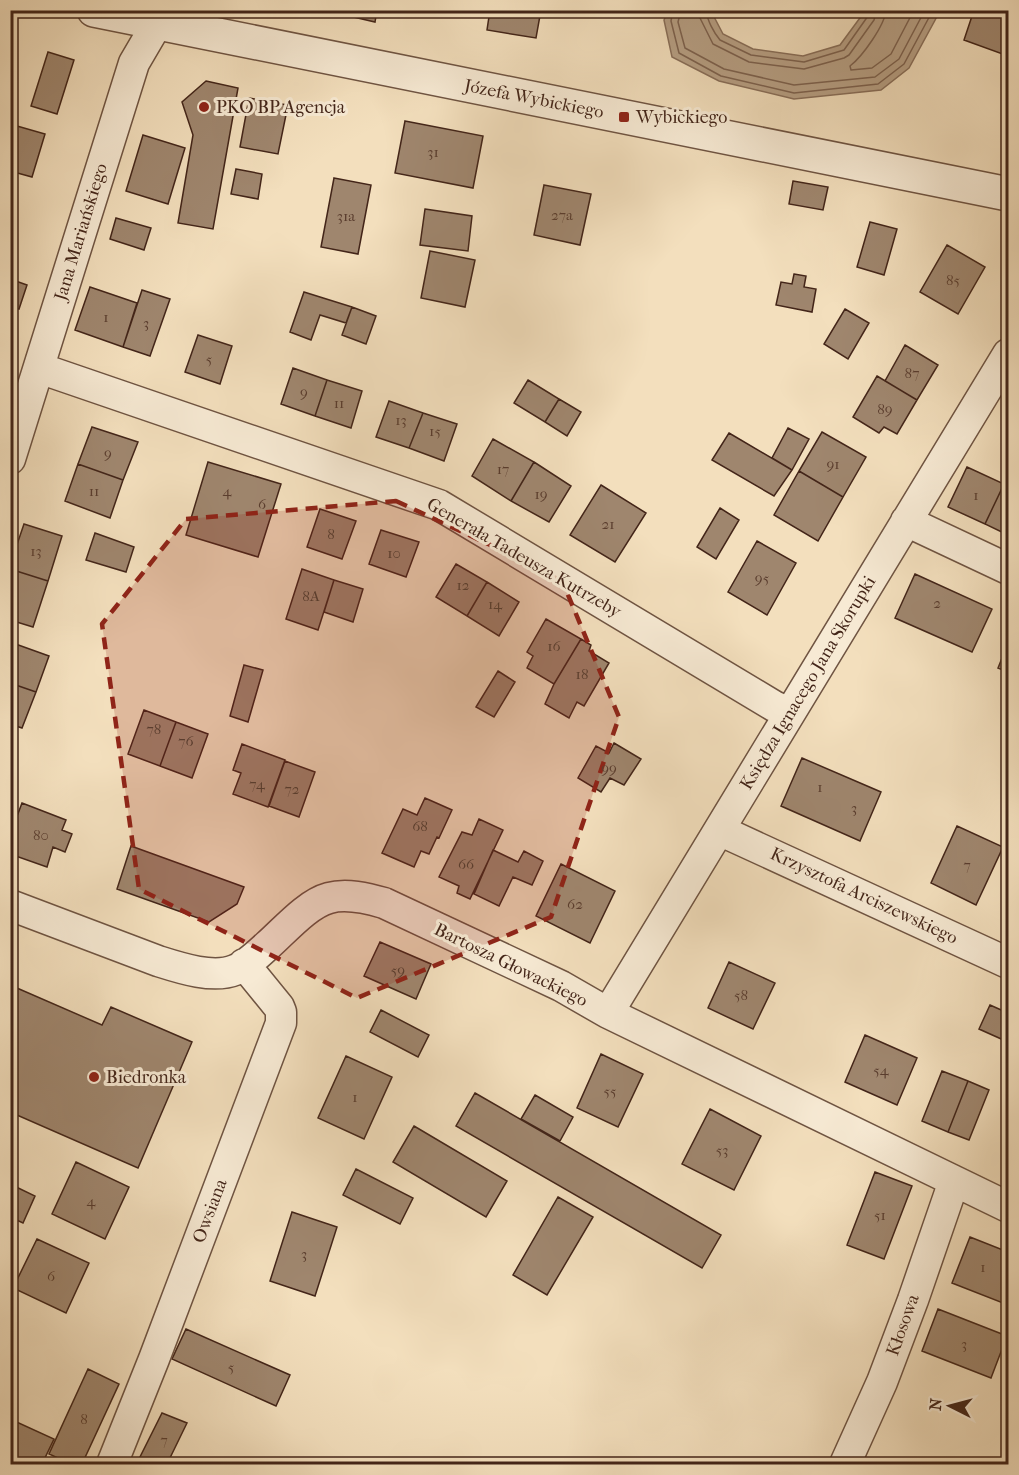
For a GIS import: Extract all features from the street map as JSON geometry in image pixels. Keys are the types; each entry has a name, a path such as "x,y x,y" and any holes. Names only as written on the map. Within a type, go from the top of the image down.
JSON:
{"street":[{"name":"Józefa Wybickiego","path":"94,10 161,17 1008,194"},
{"name":"Jana Mariańskiego","path":"10,459 134,63 161,17"},
{"name":"Księdza Ignacego Jana Skorupki","path":"608,1013 1008,354"},
{"name":"Generała Tadeusza Kutrzeby","path":"39,368 439,505 789,713"},
{"path":"906,521 1008,569"},
{"name":"Krzysztofa Arciszewskiego","path":"718,830 1008,963"},
{"name":"Bartosza Głowackiego","path":"10,905 177,968 217,973 235,970 244,964 304,912 330,897 370,899 384,903 561,986 608,1013 1008,1207"},
{"name":"Owsiana","path":"112,1464 159,1348 281,1023 279,1007 244,964"},
{"name":"Kłosowa","path":"844,1464 882,1382 954,1182"}],"highlighted area":[{"path":"396,501 561,578 619,717 551,917 357,998 139,889 102,624 186,519"}],"water":[{"path":"668,11 711,11 723,34 753,49 803,56 840,45 865,11 940,11 909,68 881,90 794,99 719,81 672,57 664,20"}],"building":[{"path":"336,10 377,10 375,22 336,13"},
{"path":"490,10 541,10 536,38 487,30"},
{"path":"974,10 1005,10 1008,12 1008,56 964,40"},
{"path":"48,52 74,60 57,114 31,106"},
{"path":"206,81 238,88 213,229 178,223 193,135 182,102"},
{"path":"249,98 288,105 278,154 240,147"},
{"path":"405,121 483,136 473,188 395,173"},
{"path":"17,126 45,134 32,177 10,171 10,147"},
{"path":"143,135 185,148 168,204 126,191"},
{"path":"236,169 262,174 258,199 231,194"},
{"path":"334,178 371,185 358,254 321,247"},
{"path":"793,181 828,187 823,210 789,204"},
{"path":"544,185 591,194 580,245 534,235"},
{"path":"425,209 472,216 468,251 420,245"},
{"path":"116,218 151,228 144,250 110,239"},
{"path":"870,222 897,229 884,275 857,267"},
{"path":"947,245 985,267 958,314 920,292"},
{"path":"430,251 475,260 465,307 421,298"},
{"path":"794,274 806,276 804,287 816,289 812,312 776,305 781,282 792,284"},
{"path":"10,279 27,285 19,309 10,307"},
{"path":"90,287 137,303 123,347 75,330"},
{"path":"142,290 170,299 150,356 123,347"},
{"path":"304,292 352,307 346,323 320,315 311,340 290,332"},
{"path":"352,307 376,316 366,344 342,335"},
{"path":"845,309 869,323 848,359 824,344"},
{"path":"198,335 232,346 220,384 185,372"},
{"path":"905,345 938,365 917,400 885,381"},
{"path":"293,368 327,380 315,416 281,404"},
{"path":"877,376 917,400 897,434 884,427 879,433 853,417"},
{"path":"327,380 362,391 351,428 315,416"},
{"path":"528,380 559,399 545,422 514,403"},
{"path":"559,399 581,412 567,436 545,422"},
{"path":"389,401 423,413 409,448 376,437"},
{"path":"423,413 457,424 444,461 409,448"},
{"path":"92,427 138,442 123,480 78,464"},
{"path":"788,428 809,439 792,470 772,458"},
{"path":"822,432 866,457 843,497 799,471"},
{"path":"729,433 792,470 774,496 712,460"},
{"path":"493,439 534,462 511,501 472,476"},
{"path":"208,462 281,484 258,557 186,535"},
{"path":"534,462 571,486 549,522 511,501"},
{"path":"78,464 123,480 110,518 65,501"},
{"path":"967,467 1004,484 985,524 948,507"},
{"path":"799,471 843,497 818,541 774,515"},
{"path":"1004,484 1008,486 1008,535 985,524"},
{"path":"601,485 646,513 615,562 570,535"},
{"path":"720,508 739,520 716,559 697,547"},
{"path":"320,509 356,521 342,559 307,547"},
{"path":"24,524 62,536 48,581 10,569"},
{"path":"381,530 419,542 406,577 369,564"},
{"path":"95,533 134,547 126,572 86,560"},
{"path":"757,541 796,563 767,615 728,592"},
{"path":"456,564 487,582 467,616 436,597"},
{"path":"10,569 48,581 33,627 10,620"},
{"path":"302,569 334,580 318,630 286,619"},
{"path":"915,574 992,609 972,652 895,618"},
{"path":"334,580 363,589 353,622 324,612"},
{"path":"487,582 519,602 499,636 467,616"},
{"path":"546,619 581,639 554,684 527,668 533,656 527,652"},
{"path":"581,639 591,645 589,651 609,663 584,706 577,702 569,718 545,704 554,684"},
{"path":"10,642 49,656 36,692 10,683"},
{"path":"1008,643 1008,672 998,668"},
{"path":"244,665 263,670 248,722 230,716"},
{"path":"498,671 515,682 494,717 476,707"},
{"path":"10,683 36,692 22,728 10,724"},
{"path":"144,710 176,722 160,766 128,754"},
{"path":"176,722 208,734 192,778 160,766"},
{"path":"614,743 641,759 624,785 610,778 601,792 578,778 596,746 609,753"},
{"path":"242,744 285,760 268,807 233,794 241,773 233,770"},
{"path":"802,758 881,792 860,841 781,806"},
{"path":"285,761 315,772 299,817 269,806"},
{"path":"425,798 452,810 429,854 421,851 414,867 382,853 403,809 417,815"},
{"path":"22,803 66,820 62,830 72,834 65,852 53,847 47,867 10,854 10,835"},
{"path":"479,819 503,830 470,899 457,893 459,886 439,877 462,832 472,835"},
{"path":"957,826 1003,847 976,905 931,883"},
{"path":"131,846 244,887 237,904 209,922 117,889"},
{"path":"493,850 518,862 524,851 543,861 532,885 513,877 499,906 474,894"},
{"path":"561,864 615,891 590,943 536,916"},
{"path":"380,942 431,964 416,999 364,976"},
{"path":"729,962 775,983 753,1029 708,1008"},
{"name":"Biedronka","path":"10,985 102,1025 111,1007 192,1042 138,1168 10,1112"},
{"path":"990,1005 1008,1013 1008,1042 979,1029"},
{"path":"381,1010 429,1035 418,1057 370,1032"},
{"path":"865,1035 917,1058 897,1105 845,1082"},
{"path":"601,1054 643,1074 618,1127 577,1108"},
{"path":"346,1056 392,1077 364,1139 318,1118"},
{"path":"942,1071 968,1081 948,1132 922,1121"},
{"path":"968,1081 989,1090 969,1140 948,1132"},
{"path":"475,1093 721,1235 702,1268 456,1126"},
{"path":"535,1095 573,1117 560,1141 521,1119"},
{"path":"710,1109 761,1136 734,1190 682,1164"},
{"path":"414,1126 507,1181 486,1217 393,1162"},
{"path":"76,1162 129,1187 105,1239 52,1214"},
{"path":"356,1169 413,1198 400,1224 343,1195"},
{"path":"875,1172 912,1186 884,1259 847,1245"},
{"path":"10,1184 35,1196 23,1223 10,1217"},
{"path":"558,1197 593,1217 547,1295 513,1275"},
{"path":"292,1212 337,1227 315,1296 270,1281"},
{"path":"970,1237 1008,1252 1008,1305 952,1283"},
{"path":"37,1239 89,1263 66,1313 13,1288"},
{"path":"938,1309 1007,1336 991,1378 922,1351"},
{"path":"186,1329 290,1375 276,1406 172,1359"},
{"path":"88,1369 119,1384 82,1464 71,1464 49,1454"},
{"path":"162,1413 187,1423 167,1464 155,1464 140,1457"},
{"path":"10,1419 54,1439 42,1464 10,1464"},
{"path":"140,1457 155,1464 137,1464"}],"place":[{"name":"PKO BP Agencja","path":"204,107"},
{"name":"Wybickiego","path":"624,117"},
{"name":"Biedronka","path":"94,1077"}]}
